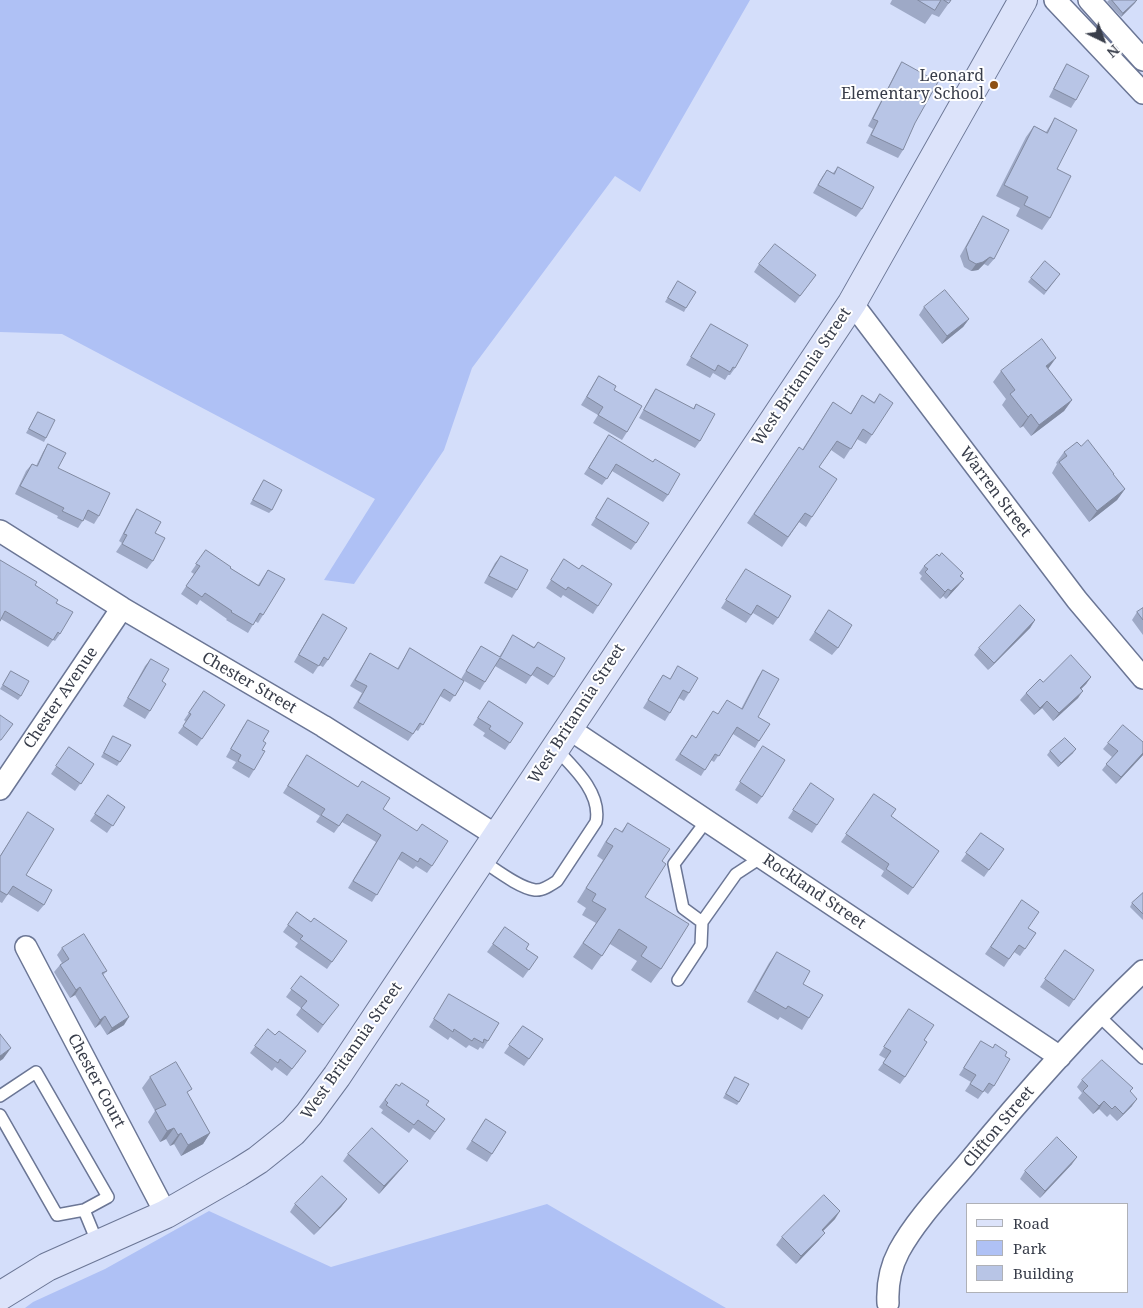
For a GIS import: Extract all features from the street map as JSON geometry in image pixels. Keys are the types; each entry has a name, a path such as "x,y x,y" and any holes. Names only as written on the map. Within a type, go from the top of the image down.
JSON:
{"street":[{"name":"West Britannia Street","path":"0,1296 36,1273 166,1214 258,1160 288,1136 309,1114 337,1076 852,303 1022,0"},
{"path":"1056,0 1143,93"},
{"path":"1088,0 1143,60"},
{"name":"Warren Street","path":"852,303 1077,600 1143,678"},
{"name":"Chester Street","path":"0,531 122,608 323,726 497,836"},
{"name":"Chester Avenue","path":"0,789 122,608"},
{"name":"Rockland Street","path":"562,738 707,820 1060,1057"},
{"name":"Chester Court","path":"26,946 166,1214"},
{"name":"Clifton Street","path":"891,1305 887,1289 893,1265 911,1233 1004,1119 1060,1057 1143,971"}],"lane":[{"path":"481,860 521,885 536,890 548,887 557,881 596,822 598,812 587,785 562,738"},
{"path":"702,922 683,908 674,864 707,820"},
{"path":"678,980 701,945 702,922 736,874 762,857"},
{"path":"1099,1016 1143,1058"},
{"path":"0,1096 36,1072 108,1197 84,1210 57,1215 0,1115"},
{"path":"84,1210 98,1244"}],"green space":[{"path":"0,0 750,0 640,192 615,176 472,368 444,450 354,584 324,580 375,499 62,334 0,332"},
{"path":"547,1204 726,1308 25,1308 33,1302 105,1269 209,1211 331,1267"}],"building":[{"path":"918,0 941,0 935,10"},
{"path":"1112,0 1137,0 1123,13"},
{"path":"902,62 938,82 915,123 903,150 871,135 878,121 873,119"},
{"path":"1067,64 1089,76 1076,100 1054,89"},
{"path":"1055,118 1077,130 1057,169 1071,176 1050,218 1024,205 1028,197 1004,185 1034,126 1047,133"},
{"path":"838,167 874,187 862,209 818,185 827,170 834,174"},
{"path":"983,216 1009,230 994,259 990,257 976,264 969,260 966,248"},
{"path":"775,244 816,275 800,296 759,264"},
{"path":"1045,261 1060,274 1046,291 1031,278"},
{"path":"678,281 696,292 686,308 668,298"},
{"path":"945,290 969,319 947,336 924,307"},
{"path":"711,324 748,345 735,368 733,367 730,372 718,365 715,371 691,357"},
{"path":"1042,339 1056,358 1046,366 1072,400 1039,425 1031,414 1028,417 1010,394 1015,390 1001,371"},
{"path":"599,376 616,386 614,390 642,406 627,432 598,415 603,407 587,397"},
{"path":"656,389 694,409 696,404 715,414 700,441 644,410"},
{"path":"880,394 893,403 872,435 863,429 851,449 837,441 819,467 837,479 812,517 805,513 788,537 754,514 799,447 803,450 833,402 851,414 862,395 874,403"},
{"path":"38,412 55,420 46,438 29,429"},
{"path":"609,435 653,462 655,459 680,474 668,495 616,464 607,479 589,468"},
{"path":"1088,440 1125,489 1097,511 1059,462 1067,456 1064,452 1077,442 1081,446"},
{"path":"48,444 66,453 58,468 110,493 99,516 88,510 83,521 62,511 64,508 20,486 32,464 37,466"},
{"path":"264,480 282,490 272,510 253,500"},
{"path":"608,498 649,523 636,543 596,518"},
{"path":"137,509 161,522 155,533 165,538 153,561 122,544 127,535 124,534"},
{"path":"206,550 259,586 268,570 285,579 263,615 260,613 253,625 205,593 202,597 186,586 200,566 196,564"},
{"path":"942,553 963,573 960,576 964,579 951,591 948,589 945,592 925,572 928,569 924,566 937,554 939,556"},
{"path":"501,556 528,570 517,590 489,576"},
{"path":"564,559 579,569 582,565 612,584 598,606 568,587 566,590 551,580"},
{"path":"0,560 37,582 35,585 58,600 56,603 73,612 60,634 58,632 53,640 5,611 0,621"},
{"path":"746,569 791,596 778,618 757,605 751,615 726,600"},
{"path":"1020,605 1035,620 994,663 979,648"},
{"path":"1143,608 1143,620 1137,612"},
{"path":"829,610 852,625 838,648 815,632"},
{"path":"323,614 347,628 328,660 324,657 319,666 299,655"},
{"path":"513,635 534,648 538,642 565,658 554,677 537,667 531,676 500,658 485,682 466,671 481,646 500,657"},
{"path":"410,648 464,681 455,696 444,689 423,725 420,723 413,734 358,702 367,686 355,680 370,653 398,669"},
{"path":"1071,655 1091,677 1080,688 1083,691 1059,713 1047,701 1040,708 1026,693 1040,679 1043,682"},
{"path":"151,659 169,669 162,681 166,684 150,711 128,698"},
{"path":"678,666 698,678 689,693 683,690 670,713 648,700 663,675 670,679"},
{"path":"763,670 779,679 758,717 770,724 759,741 737,727 719,756 715,754 705,770 680,754 692,735 696,738 713,711 718,714 727,700 742,709"},
{"path":"11,671 29,681 21,696 3,685"},
{"path":"204,691 225,705 202,739 183,726 191,714 189,713"},
{"path":"489,701 523,723 510,743 489,729 491,726 478,718"},
{"path":"0,715 13,724 1,740 0,740"},
{"path":"248,720 269,731 263,741 266,743 262,750 265,751 254,770 238,761 241,755 231,749"},
{"path":"1123,725 1143,742 1143,753 1121,777 1106,764 1118,751 1108,743"},
{"path":"113,736 131,745 120,762 104,753"},
{"path":"1065,738 1076,749 1061,763 1050,751"},
{"path":"763,746 785,760 762,797 740,782"},
{"path":"69,747 94,764 81,784 56,766"},
{"path":"307,755 358,787 362,781 390,798 383,809 417,831 422,824 448,841 432,866 420,858 418,862 402,852 377,895 353,881 381,835 347,814 339,826 321,815 325,809 288,786"},
{"path":"811,783 834,799 817,825 793,810"},
{"path":"874,794 896,809 891,816 939,851 913,888 886,869 889,864 846,834"},
{"path":"108,795 125,807 113,826 95,814"},
{"path":"28,812 54,829 26,875 52,890 44,905 13,886 7,895 0,891 0,857"},
{"path":"628,823 670,849 662,861 666,864 645,897 689,924 661,969 641,956 647,947 619,929 602,956 583,943 606,909 592,901 596,894 586,888 613,846 606,842 615,828 622,832"},
{"path":"981,833 1004,849 989,870 966,853"},
{"path":"1143,893 1143,914 1132,903"},
{"path":"1022,900 1039,912 1028,928 1036,933 1025,949 1019,945 1009,959 991,947"},
{"path":"297,912 311,922 314,918 347,941 332,962 300,939 303,936 288,925"},
{"path":"505,927 529,944 526,949 538,957 529,970 493,944"},
{"path":"84,934 107,971 102,973 129,1017 112,1028 105,1016 100,1020 80,987 76,990 60,965 69,959 62,948"},
{"path":"1065,950 1094,970 1074,1000 1045,979"},
{"path":"777,952 810,971 803,984 823,995 809,1018 788,1006 786,1009 755,991"},
{"path":"301,976 339,1005 323,1025 301,1008 307,1001 291,989"},
{"path":"449,994 499,1023 488,1041 484,1039 483,1043 474,1038 472,1041 454,1029 453,1032 434,1019"},
{"path":"909,1009 934,1025 924,1040 927,1042 905,1077 883,1063 891,1051 884,1047"},
{"path":"523,1026 543,1039 529,1059 509,1045"},
{"path":"268,1029 275,1035 279,1031 306,1051 292,1069 280,1059 278,1063 255,1046"},
{"path":"0,1034 11,1048 0,1056"},
{"path":"981,1041 993,1048 995,1044 1007,1052 1005,1056 1010,1059 994,1086 989,1083 983,1092 970,1084 976,1075 964,1068"},
{"path":"1102,1060 1133,1088 1130,1091 1137,1099 1123,1114 1115,1106 1112,1109 1104,1101 1099,1106 1083,1091 1088,1086 1082,1080"},
{"path":"176,1062 192,1089 187,1092 210,1133 188,1145 181,1133 178,1135 174,1128 167,1131 155,1110 166,1105 150,1077"},
{"path":"735,1077 749,1084 739,1102 726,1094"},
{"path":"402,1083 429,1101 426,1105 445,1119 435,1132 418,1120 414,1125 386,1105 388,1103 385,1100 396,1084 399,1086"},
{"path":"486,1119 506,1132 492,1154 472,1141"},
{"path":"372,1128 408,1161 384,1186 348,1154"},
{"path":"1057,1137 1077,1157 1045,1191 1025,1171"},
{"path":"322,1176 347,1199 320,1228 295,1204"},
{"path":"824,1195 840,1211 822,1230 825,1233 801,1256 782,1237"}],"place":[{"name":"Leonard Elementary School","path":"994,85"}]}
